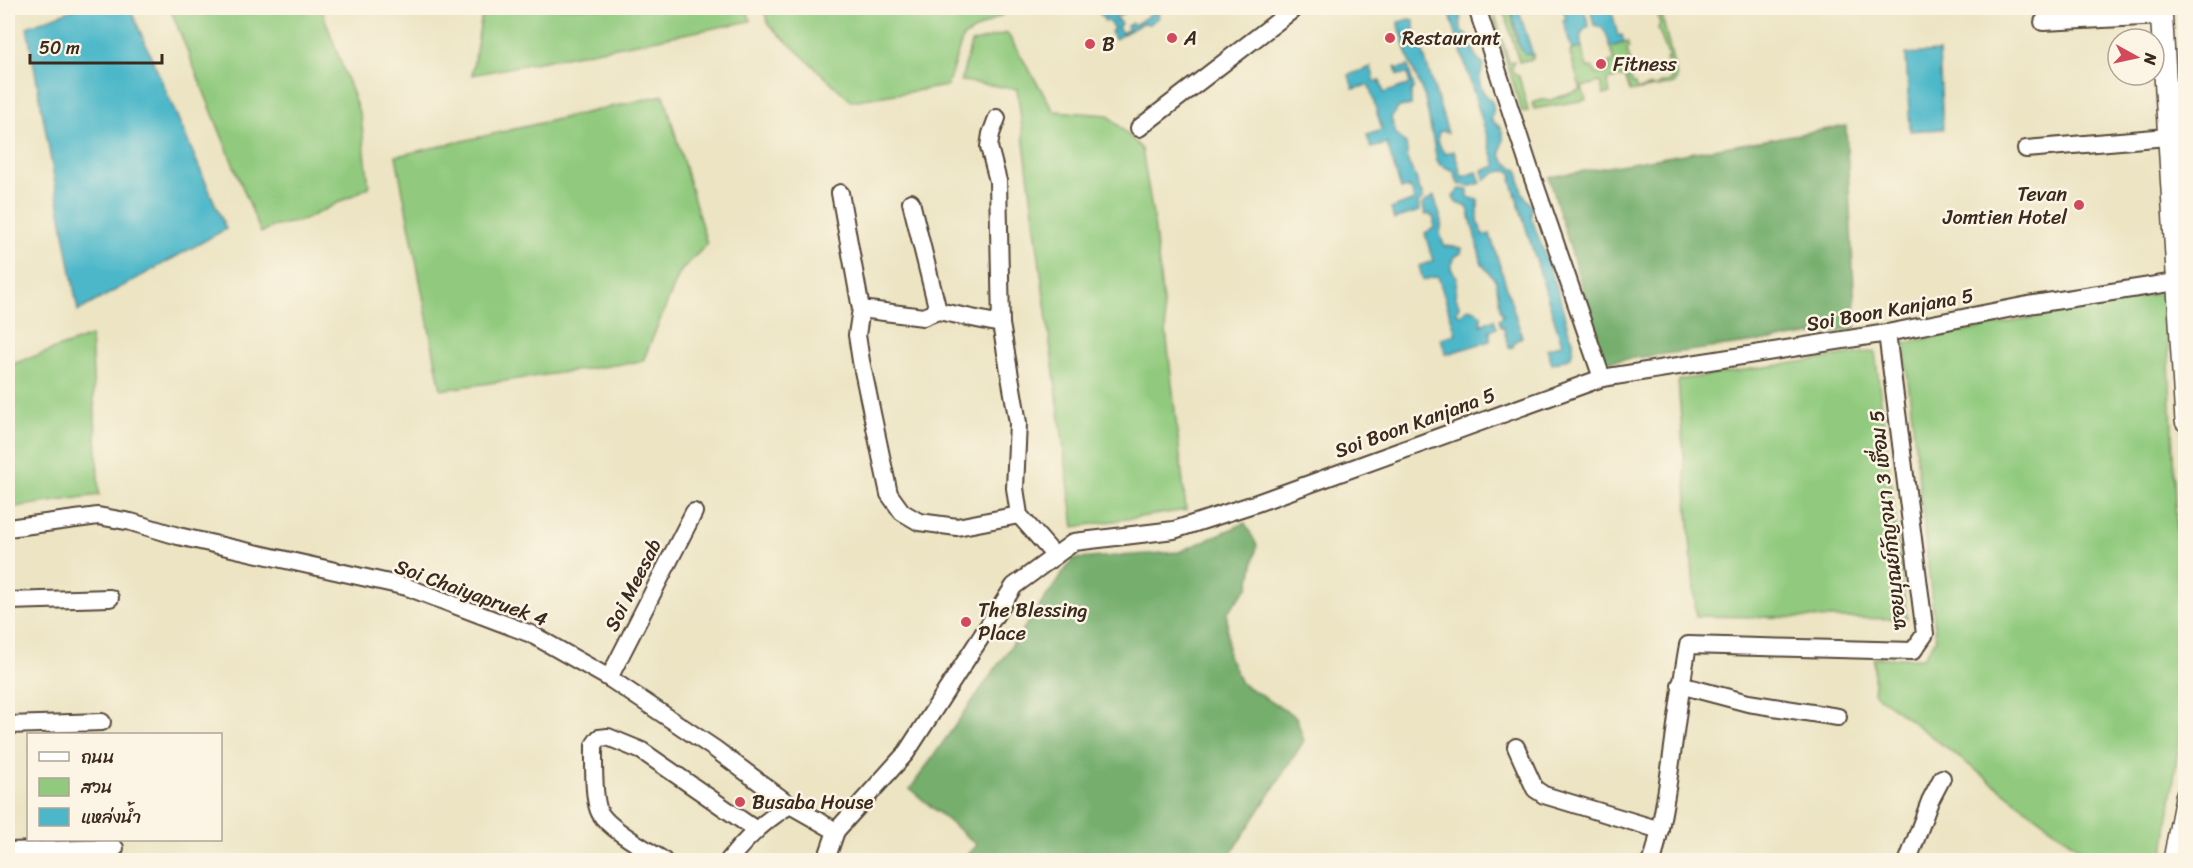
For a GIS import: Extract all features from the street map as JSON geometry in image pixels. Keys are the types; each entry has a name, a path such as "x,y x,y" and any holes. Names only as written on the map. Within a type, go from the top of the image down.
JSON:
{"street":[{"path":"1139,128 1295,8"},
{"path":"1477,8 1602,378"},
{"path":"2043,22 2161,12 2168,137 2180,257 2176,282 2186,421"},
{"path":"997,118 989,147 998,182 1002,324 1018,423 1015,488 1019,515 1055,556"},
{"path":"2026,149 2168,137"},
{"path":"840,193 861,309 857,335 889,494 902,512 919,522 957,527 1019,515"},
{"path":"911,202 938,311"},
{"name":"Soi Boon Kanjana 5","path":"826,861 836,831 906,753 1014,586 1074,542 1174,530 1254,504 1602,378 1887,333 2028,305 2176,282"},
{"path":"861,309 923,317 938,311 1002,324"},
{"name":"ซอยบุณย์กัญจนา 3 เชื่อม 5","path":"1651,861 1660,830 1680,685 1689,645 1913,651 1925,634 1887,333"},
{"name":"Soi Meesab","path":"609,678 694,512"},
{"name":"Soi Chaiyapruek 4","path":"8,528 98,516 407,587 531,634 609,678 715,749 790,805 836,831"},
{"path":"8,601 110,598"},
{"path":"1680,685 1748,703 1838,717"},
{"path":"8,725 102,722"},
{"path":"663,861 609,824 599,812 594,745 599,738 608,737 642,751 756,830"},
{"path":"1516,747 1535,789 1544,795 1660,830"},
{"path":"1908,861 1930,801 1942,778"},
{"path":"2174,861 2186,797"},
{"path":"729,861 756,830 774,814 790,805"},
{"path":"8,851 115,848"}],"green space":[{"path":"170,8 321,8 361,118 369,187 304,220 271,227 261,233"},
{"path":"483,8 746,8 751,21 472,75"},
{"path":"763,8 1005,8 1007,12 963,37 947,86 851,101 769,25"},
{"path":"1490,8 1493,8 1509,62 1514,61 1512,71 1519,76 1528,111 1522,112"},
{"path":"1503,8 1511,8 1518,44 1526,54 1533,55 1533,59 1519,62"},
{"path":"1655,8 1660,8 1677,78 1674,84 1657,87 1658,84 1671,81 1672,71 1666,59 1668,55 1658,28 1660,24"},
{"path":"1007,33 1054,111 1108,115 1142,149 1154,222 1186,510 1074,527 1017,89 961,81 971,43"},
{"path":"1628,42 1627,51 1635,74 1629,75 1633,84 1637,90 1655,87 1630,92 1625,76 1607,80 1610,94 1604,95 1600,82 1582,87 1586,100 1534,109 1532,103 1546,99 1547,101 1581,90 1570,54 1571,50 1582,47 1587,68 1592,67 1597,75 1609,72 1609,62 1614,61 1610,47"},
{"path":"664,95 707,244 680,272 643,361 441,390 396,156"},
{"path":"1846,126 1856,329 1604,362 1549,177"},
{"path":"2166,292 2184,706 2163,860 2094,860 1874,693 1874,658 1923,658 1936,639 1904,343"},
{"path":"91,336 99,495 8,508 8,338 13,364"},
{"path":"1875,351 1907,619 1696,616 1678,380"},
{"path":"1245,523 1257,545 1249,586 1227,613 1228,655 1241,683 1296,717 1304,741 1227,860 962,860 977,845 910,789 1073,559 1179,552"}],"water":[{"path":"77,8 130,8 226,229 78,311 27,27"},
{"path":"1096,8 1133,8 1115,18 1121,24 1118,27 1122,33 1128,29 1127,26 1132,23 1134,25 1158,10 1157,8 1168,8 1157,14 1159,17 1149,24 1143,23 1115,39 1111,32 1114,29"},
{"path":"1448,8 1460,8 1461,31 1469,38 1476,57 1483,64 1480,84 1494,107 1491,119 1503,135 1501,155 1508,165 1518,170 1522,192 1532,207 1531,217 1558,291 1569,333 1573,339 1571,357 1552,364 1547,349 1562,344 1513,186 1511,178 1513,175 1508,171 1501,171 1490,175 1485,180 1482,171 1496,166"},
{"path":"1511,8 1518,8 1533,55 1525,54 1519,45"},
{"path":"1563,8 1578,8 1585,12 1589,26 1581,35 1582,47 1572,50 1563,20 1566,19"},
{"path":"1598,8 1611,8 1618,36 1622,35 1624,43 1610,47 1604,30 1594,25 1591,12"},
{"path":"1414,20 1414,29 1448,133 1439,132 1440,146 1445,154 1454,151 1462,177 1477,172 1481,183 1471,186 1458,184 1454,171 1440,165 1437,160 1425,98 1410,62 1398,22"},
{"path":"1939,52 1943,129 1910,131 1906,54"},
{"path":"1395,66 1398,69 1408,66 1414,87 1411,92 1411,105 1399,107 1391,118 1396,134 1406,144 1408,162 1423,199 1418,203 1420,211 1394,219 1391,209 1414,200 1411,188 1401,189 1387,144 1371,148 1367,135 1382,130 1369,85 1353,89 1349,75 1371,67 1375,82 1380,81 1384,93 1410,84 1407,73 1398,75"},
{"path":"1460,189 1468,190 1468,197 1478,200 1478,221 1483,236 1490,234 1522,337 1515,341 1513,347 1509,348 1503,326 1501,327 1499,319 1503,313 1496,281 1482,264 1468,208 1454,200 1453,197"},
{"path":"1434,196 1442,222 1440,233 1444,246 1462,248 1461,253 1453,258 1451,269 1457,277 1455,296 1459,305 1457,313 1460,315 1469,308 1475,310 1481,315 1481,325 1494,319 1497,328 1490,330 1490,341 1446,354 1441,339 1456,334 1438,276 1423,280 1419,266 1433,261 1425,233 1434,228 1434,218 1429,214 1426,215 1422,204"}],"place":[{"name":"A","path":"1172,38"},
{"name":"Restaurant","path":"1390,38"},
{"name":"B","path":"1090,44"},
{"name":"Fitness","path":"1601,64"},
{"name":"Tevan Jomtien Hotel","path":"2079,205"},
{"name":"The Blessing Place","path":"966,622"},
{"name":"Busaba House","path":"740,802"}]}
